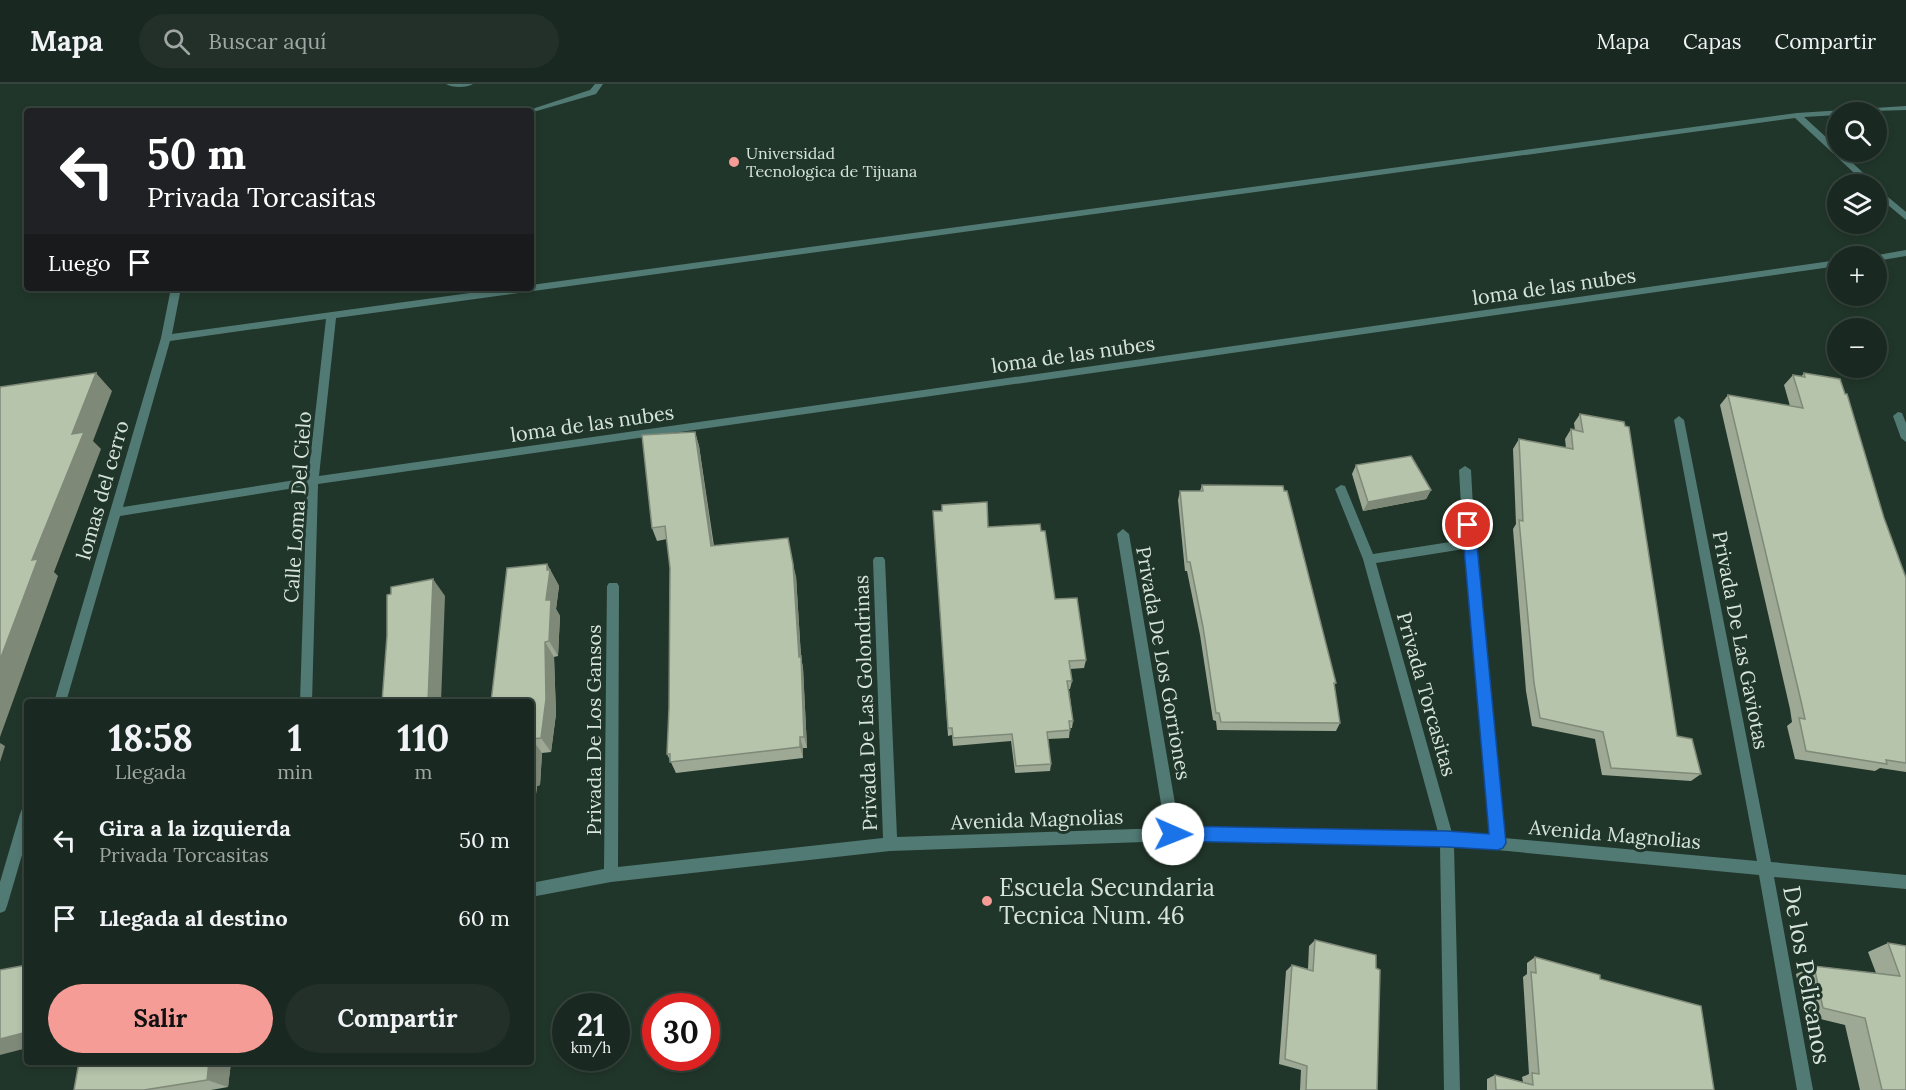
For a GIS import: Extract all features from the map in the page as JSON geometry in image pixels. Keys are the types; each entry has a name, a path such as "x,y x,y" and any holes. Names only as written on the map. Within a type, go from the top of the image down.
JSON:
{"street":[{"path":"450,84 468,84"},
{"path":"534,110 594,92 599,84"},
{"path":"1887,109 1906,108"},
{"path":"534,287 1797,115 1827,114"},
{"path":"1797,115 1860,174"},
{"path":"1887,200 1906,217"},
{"path":"1887,257 1906,254"},
{"name":"loma de las nubes","path":"116,512 313,481 1827,265"},
{"name":"lomas del cerro","path":"61,699 166,338 175,291"},
{"path":"166,338 508,291"},
{"name":"Calle Loma Del Cielo","path":"306,699 313,481 331,315"},
{"path":"1898,416 1906,438"},
{"name":"Privada De Las Gaviotas","path":"1679,420 1765,867"},
{"name":"Privada Torcasitas","path":"1465,470 1469,544 1498,843"},
{"name":"Privada Torcasitas","path":"1341,489 1369,559 1447,839 1452,1090"},
{"name":"Privada De Los Gorriones","path":"1123,534 1173,834"},
{"path":"1369,559 1469,544"},
{"name":"Privada De Las Golondrinas","path":"879,561 890,844"},
{"name":"Privada De Los Gansos","path":"611,874 613,586"},
{"path":"0,906 24,824"},
{"name":"Avenida Magnolias","path":"534,889 611,874 890,844 1173,834 1447,839 1906,882"},
{"name":"De los Pelicanos","path":"1765,867 1804,1090"}],"building":[{"path":"96,373 72,434 84,432 32,560 38,559 0,660 0,387"},
{"path":"1804,373 1840,379 1845,394 1847,394 1884,518 1906,578 1906,763 1886,760 1887,764 1806,751 1799,718 1805,719 1728,395 1803,408 1793,375 1805,377"},
{"path":"1580,414 1624,422 1625,426 1629,427 1677,736 1692,739 1701,774 1611,768 1603,732 1540,718 1534,683 1519,520 1523,521 1519,439 1573,449 1571,429 1583,432"},
{"path":"695,432 711,546 788,538 793,564 799,657 801,656 804,737 800,737 800,747 670,762 670,754 667,754 670,568 665,526 652,528 642,435"},
{"path":"1411,456 1431,490 1368,502 1356,465"},
{"path":"1202,485 1283,486 1284,491 1287,491 1336,683 1334,683 1340,723 1221,722 1219,713 1216,713 1203,627 1190,562 1187,562 1180,491 1203,491"},
{"path":"987,502 988,527 1040,524 1041,531 1045,531 1055,599 1077,598 1086,660 1069,661 1072,681 1067,681 1073,721 1069,721 1070,730 1047,732 1051,764 1016,766 1012,734 953,738 952,728 948,728 933,511 942,511 942,505"},
{"path":"547,564 547,570 550,570 546,600 551,600 549,641 545,642 546,699 541,738 534,739 534,699 491,699 507,568"},
{"path":"433,579 428,699 382,699 387,636 387,595 391,594 391,587"},
{"path":"1315,940 1376,955 1376,968 1380,970 1377,1090 1306,1090 1307,1066 1285,1059 1292,965 1313,971"},
{"path":"1888,943 1906,946 1906,1090 1882,1090 1865,1018 1823,1008 1814,966 1900,976"},
{"path":"1535,957 1600,975 1600,979 1701,1006 1714,1090 1496,1090 1495,1075 1533,1085 1532,1073 1539,1074 1531,972 1536,973"},
{"path":"24,966 24,1033 0,1039 0,970"},
{"path":"78,1065 209,1065 207,1080 144,1090 74,1090"}],"place":[{"name":"Universidad Tecnologica de Tijuana","path":"734,162"},
{"name":"Escuela Secundaria Tecnica Num. 46","path":"987,901"}],"route":[{"path":"1173,834 1447,839 1498,843 1468,525"}]}
